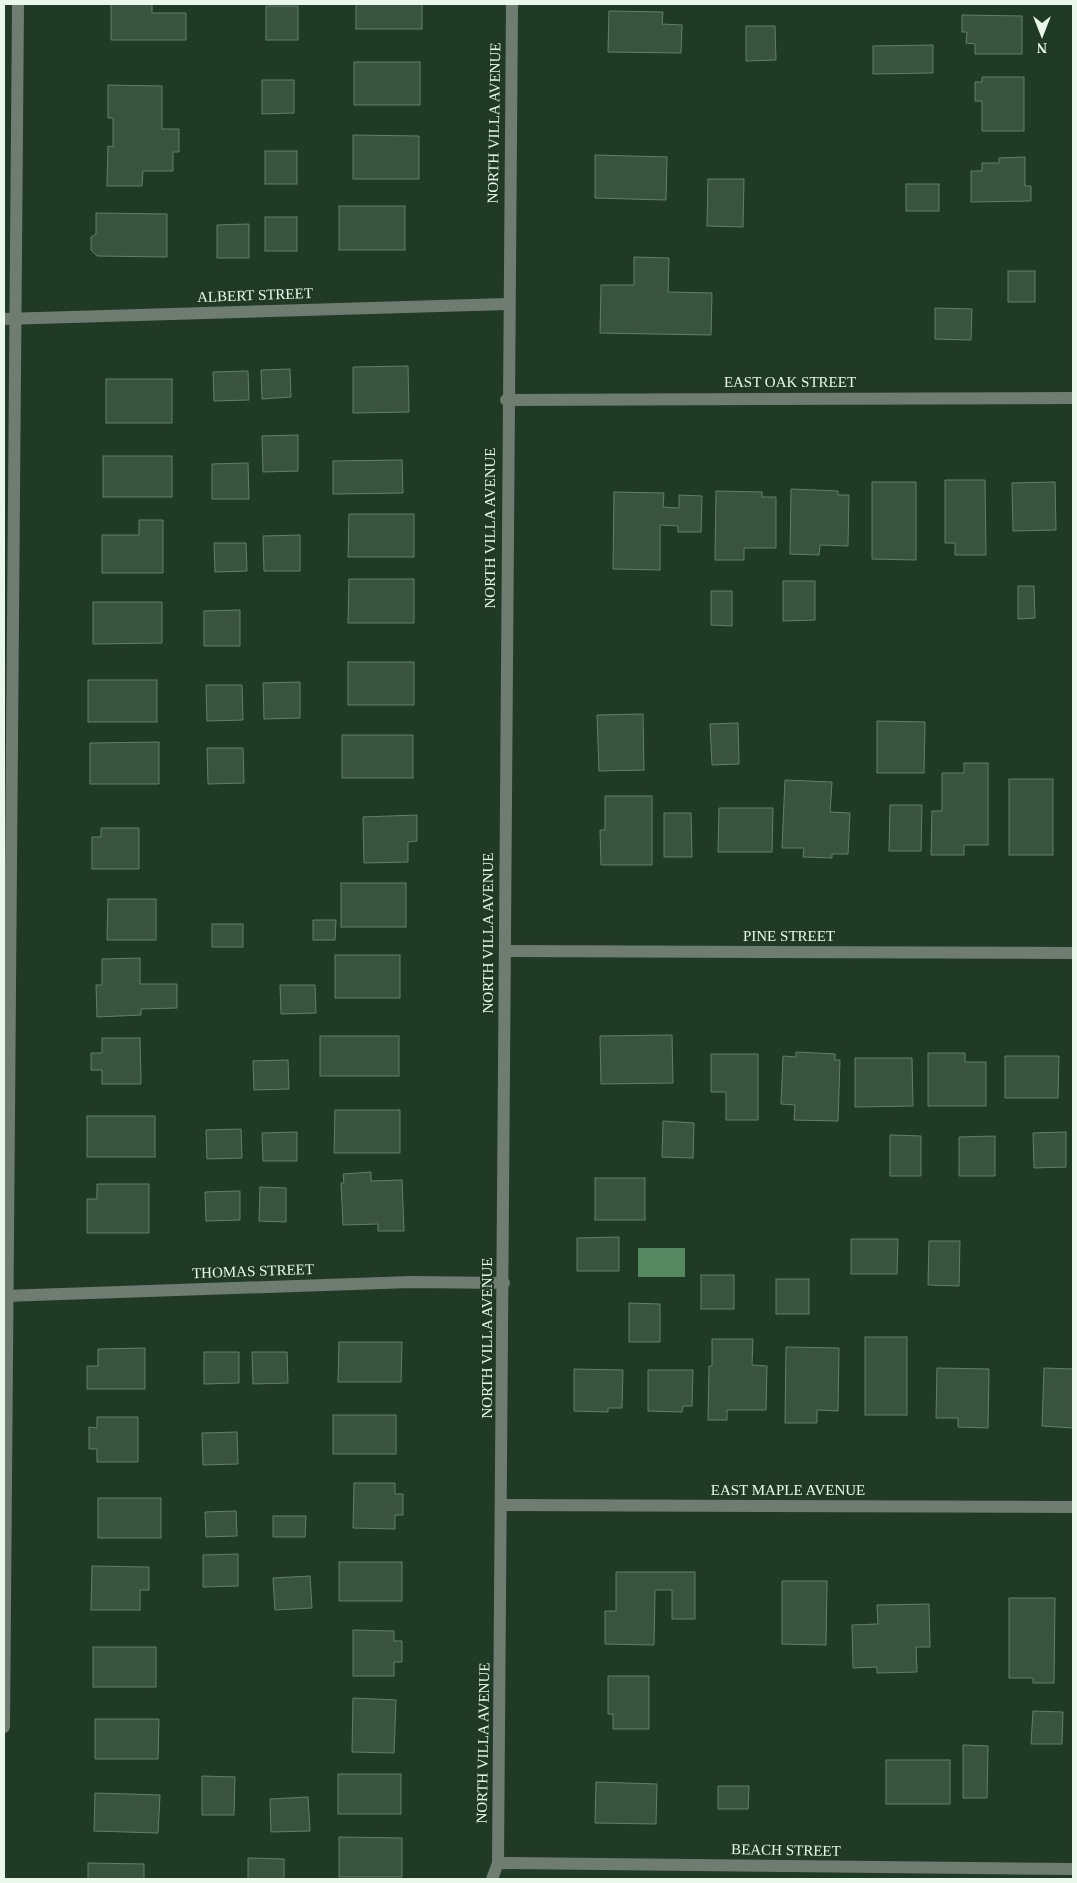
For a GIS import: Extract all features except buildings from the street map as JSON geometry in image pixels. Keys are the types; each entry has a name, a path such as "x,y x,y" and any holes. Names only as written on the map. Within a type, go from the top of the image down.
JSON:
{"street":[{"path":"4,1727 10,319 18,4"},
{"name":"NORTH VILLA AVENUE","path":"492,1879 498,1863 503,1505 506,400 512,4"},
{"name":"ALBERT STREET","path":"10,319 507,304"},
{"name":"EAST OAK STREET","path":"506,400 1073,398"},
{"name":"PINE STREET","path":"504,951 1073,953"},
{"name":"THOMAS STREET","path":"6,1296 401,1282 504,1283"},
{"name":"EAST MAPLE AVENUE","path":"503,1505 1073,1507"},
{"name":"NORTH VILLA AVENUE","path":"498,1863 505,1879"},
{"name":"BEACH STREET","path":"498,1863 1073,1869"}],"shaded area":[{"path":"638,1248 685,1248 685,1277 638,1277"}]}
